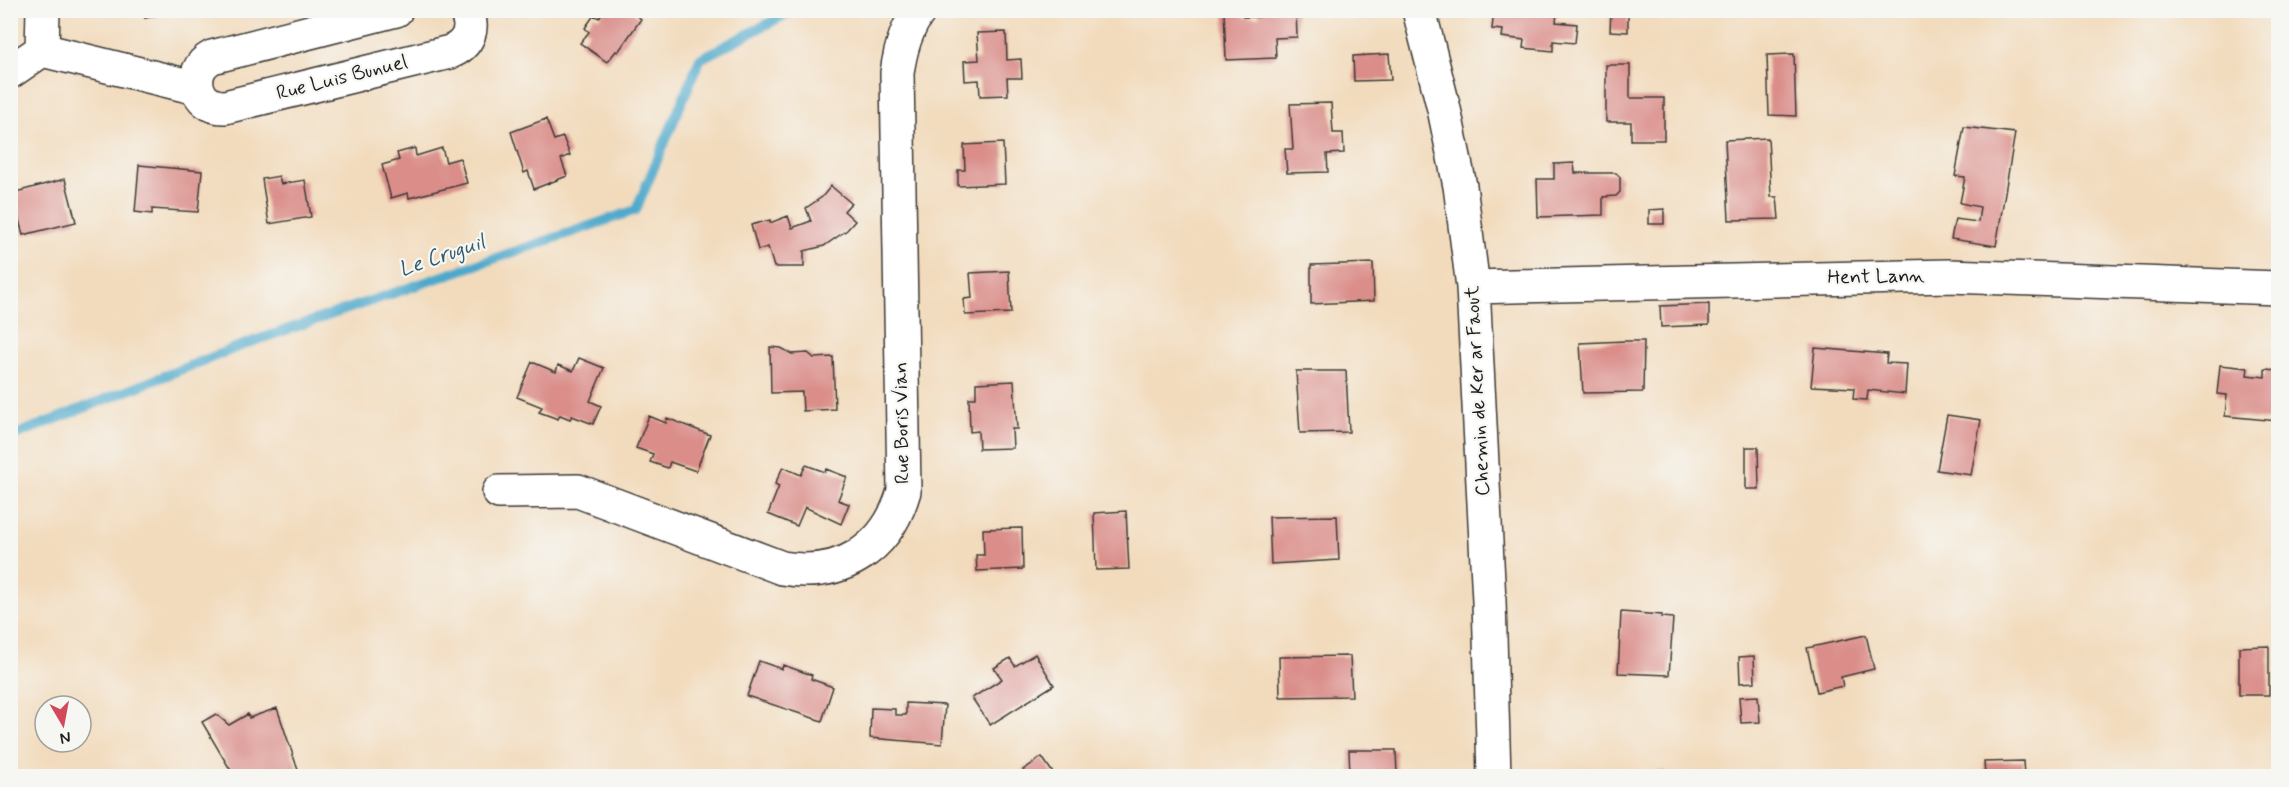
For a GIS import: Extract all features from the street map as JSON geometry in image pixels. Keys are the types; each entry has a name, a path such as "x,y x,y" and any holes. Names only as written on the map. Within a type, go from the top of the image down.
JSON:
{"street":[{"path":"10,72 42,50 43,10"},
{"path":"197,88 197,73 201,66 212,57 396,10"},
{"name":"Rue Boris Vian","path":"499,492 578,491 782,568 801,572 841,565 860,556 875,543 888,528 898,511 904,491 897,73 904,40 920,10"},
{"name":"Chemin de Ker ar Faout","path":"1419,10 1444,109 1460,186 1473,286 1490,601 1494,777"},
{"name":"Rue Luis Bunuel","path":"42,50 197,88 204,100 211,105 225,107 450,52 460,47 468,38 470,12"},
{"name":"Hent Lann","path":"1473,286 1949,276 2278,288"}],"building":[{"path":"143,10 173,10 173,11 145,18"},
{"path":"604,10 630,10 641,19 618,52 616,51 607,62 580,43 589,32 585,28 594,15 599,18"},
{"path":"1224,10 1243,10 1243,17 1259,17 1259,10 1296,10 1297,37 1275,38 1276,58 1226,60"},
{"path":"1494,10 1557,12 1556,22 1577,24 1575,43 1553,41 1553,51 1523,48 1524,40 1502,37 1503,30 1492,29"},
{"path":"1611,10 1628,10 1628,32 1610,31"},
{"path":"1006,32 1007,60 1021,59 1022,78 1007,78 1008,95 980,96 979,80 965,81 964,61 979,60 977,33"},
{"path":"1389,54 1391,80 1354,81 1353,56"},
{"path":"1794,54 1796,116 1769,115 1767,55"},
{"path":"1606,65 1630,65 1630,98 1664,98 1664,140 1631,140 1631,122 1606,122"},
{"path":"1331,103 1333,133 1343,133 1344,153 1327,154 1328,172 1287,173 1285,149 1293,149 1290,104"},
{"path":"546,119 554,140 563,137 570,155 561,159 567,176 534,189 528,171 524,173 511,132"},
{"path":"1964,127 2015,133 1996,246 1951,239 1955,219 1978,222 1980,207 1960,203 1965,177 1955,176"},
{"path":"1768,138 1771,197 1777,197 1779,219 1729,220 1725,140"},
{"path":"1003,143 1005,184 958,186 958,170 965,170 964,145"},
{"path":"415,148 416,156 442,148 446,162 460,158 467,183 409,198 408,193 391,198 382,165 399,160 397,153"},
{"path":"1574,163 1575,173 1616,173 1620,177 1620,192 1616,196 1603,197 1603,215 1538,217 1537,179 1554,179 1554,164"},
{"path":"139,165 202,171 198,212 152,209 152,214 135,212"},
{"path":"279,176 281,184 305,180 311,217 269,224 262,179"},
{"path":"65,179 76,222 23,235 12,193"},
{"path":"831,186 851,203 844,211 855,221 847,230 824,246 804,251 804,267 774,267 768,247 758,250 751,225 770,220 770,223 788,216 792,228 811,221 806,208 822,197"},
{"path":"1664,209 1664,224 1649,224 1649,210"},
{"path":"1373,263 1374,301 1311,304 1311,265"},
{"path":"1009,271 1011,313 965,315 964,299 972,298 970,273"},
{"path":"1709,304 1709,325 1661,327 1660,306"},
{"path":"1644,341 1643,392 1583,393 1580,343"},
{"path":"770,347 781,348 792,354 808,353 814,358 833,357 835,409 803,411 802,392 771,393"},
{"path":"1815,348 1887,354 1886,363 1907,364 1905,394 1868,390 1867,400 1853,399 1854,388 1811,386"},
{"path":"579,358 604,368 590,401 601,406 593,424 572,416 570,419 560,415 558,419 539,412 542,407 517,397 532,362 556,372 558,365 573,371"},
{"path":"2220,365 2248,368 2247,375 2265,377 2265,369 2278,370 2278,421 2225,416 2227,395 2217,394"},
{"path":"1296,371 1346,371 1349,432 1300,433"},
{"path":"1014,381 1017,429 1012,429 1013,448 979,449 978,431 970,432 969,398 976,398 976,383"},
{"path":"1947,415 1981,420 1971,475 1937,470"},
{"path":"649,416 666,423 667,418 710,435 696,471 670,462 668,468 650,462 653,454 636,448"},
{"path":"1746,447 1758,447 1759,489 1746,489"},
{"path":"806,465 847,477 838,500 849,504 841,524 805,507 797,526 768,514 779,486 775,484 783,467 801,475"},
{"path":"1126,511 1129,569 1096,570 1094,513"},
{"path":"1337,516 1339,560 1271,564 1269,517"},
{"path":"1022,528 1023,569 977,571 976,555 984,555 983,529"},
{"path":"1621,612 1673,618 1669,675 1618,673"},
{"path":"1866,635 1874,669 1841,677 1843,686 1817,692 1807,648"},
{"path":"2269,646 2269,695 2239,695 2239,647"},
{"path":"1035,654 1054,685 990,725 972,698 1002,679 994,668 1010,658 1015,666"},
{"path":"1350,656 1352,696 1280,697 1279,657"},
{"path":"1754,656 1755,682 1740,683 1739,657"},
{"path":"759,661 782,669 783,665 812,675 811,679 833,687 822,721 747,696"},
{"path":"1758,696 1760,722 1741,723 1739,697"},
{"path":"906,703 945,705 942,744 870,738 871,708 895,709 895,715 906,715"},
{"path":"277,708 300,776 234,776 202,722 216,714 229,725 248,714 249,718"},
{"path":"1349,750 1396,750 1397,776 1350,776"},
{"path":"1042,757 1055,776 1027,776 1023,770"},
{"path":"2023,761 2024,776 1985,776 1984,762"},
{"path":"1665,771 1665,776 1629,776 1629,775"}],"waterway":[{"name":"Le Cruguil","path":"10,437 248,343 636,210 700,59 794,10"}]}
